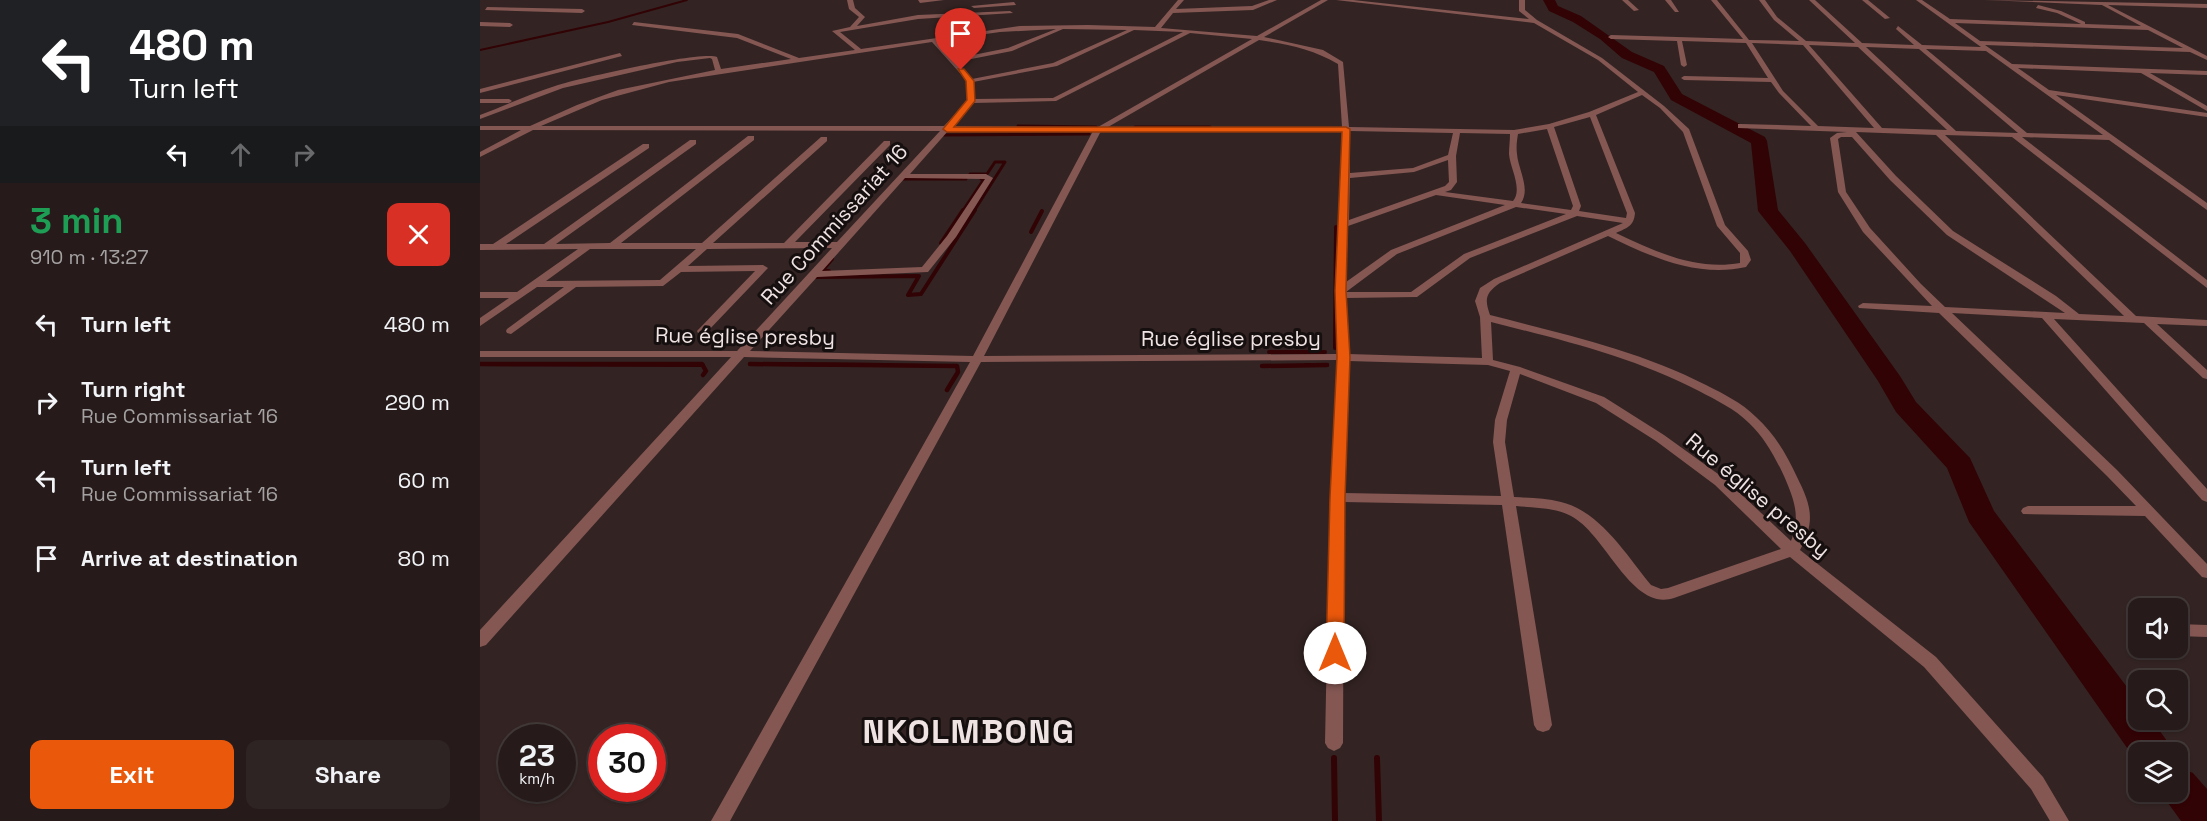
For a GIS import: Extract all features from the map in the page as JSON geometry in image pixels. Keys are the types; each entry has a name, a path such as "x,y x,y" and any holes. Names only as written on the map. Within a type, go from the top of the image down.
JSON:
{"street":[{"path":"850,0 852,9 862,17 852,27"},
{"path":"920,1 941,0"},
{"path":"1156,30 1181,0"},
{"path":"1172,11 1253,8 1274,0"},
{"path":"720,821 977,359 1097,130 1324,0"},
{"path":"1339,0 1534,21"},
{"path":"1522,0 1522,11 1534,21 1600,59 1662,107 1686,131 1721,226 1737,242 1746,260 1743,265 1732,269 1715,268 1643,249 1609,233"},
{"path":"1625,0 1636,10"},
{"path":"1668,0 1677,10"},
{"path":"1714,0 1748,42 1781,92 1815,126"},
{"path":"1762,0 1782,26 1804,43 1848,91 1879,130"},
{"path":"1812,0 1953,132"},
{"path":"1865,0 1887,18"},
{"path":"1918,0 2202,201 2207,207"},
{"path":"1987,0 2207,6"},
{"path":"2180,0 2207,12"},
{"path":"2010,1 2050,9 2090,26"},
{"path":"967,6 1015,2 1003,30"},
{"path":"2096,2 2207,58"},
{"path":"480,11 504,3"},
{"path":"931,8 943,7"},
{"path":"487,9 582,11"},
{"path":"861,52 835,32 852,27 918,17 1010,13"},
{"path":"1947,21 2149,28"},
{"path":"480,24 510,25"},
{"path":"634,24 738,36 801,60"},
{"path":"952,60 1010,50 1064,27"},
{"path":"480,155 565,112 615,93 719,72 1003,30 1064,27 1260,37 1303,45 1328,52 1336,57 1341,63 1346,129 1346,176 1341,293 1343,357 1337,497 1334,742"},
{"path":"1898,28 2025,135"},
{"path":"970,81 1055,65 1133,29"},
{"path":"934,40 970,81 971,101 1054,100 1189,32"},
{"path":"1611,37 1987,49"},
{"path":"1678,38 1684,65"},
{"path":"1979,43 2191,50"},
{"path":"480,91 620,55"},
{"path":"480,117 517,101 611,74 692,57 715,58 719,72"},
{"path":"2011,66 2207,73"},
{"path":"2143,71 2207,109"},
{"path":"1684,78 1772,80"},
{"path":"2045,91 2207,115"},
{"path":"480,128 1346,129 1514,132 1550,126 1592,114 1641,93"},
{"path":"480,101 517,101"},
{"name":"Rue Commissariat 16","path":"480,641 971,101"},
{"path":"2188,112 2207,124"},
{"path":"1592,114 1631,213 1630,221"},
{"path":"1341,293 1413,295 1467,256 1574,214 1577,206 1550,126"},
{"path":"1741,126 1815,126 1851,131 2111,138"},
{"path":"1851,131 1834,138 1842,192 1866,230 1917,286 2112,473 2207,573"},
{"path":"1851,131 1950,233 2052,298 2077,317"},
{"path":"1343,225 1448,188 1453,182 1452,156 1457,132"},
{"path":"1341,293 1394,252 1514,205 1520,198 1521,191 1513,155 1514,132"},
{"path":"1938,132 2133,319"},
{"path":"2013,134 2207,285"},
{"path":"611,247 751,138"},
{"path":"535,284 663,283 824,139"},
{"path":"546,247 693,142"},
{"path":"787,245 887,143"},
{"path":"494,247 646,146"},
{"path":"1346,176 1414,170 1452,156"},
{"path":"815,274 925,270 951,237 989,178 904,176"},
{"path":"1437,193 1630,221"},
{"path":"1488,362 1485,317 1480,301 1484,290 1497,281 1609,233 1630,221"},
{"path":"480,247 842,245"},
{"path":"480,323 587,247"},
{"path":"678,269 763,268 702,331"},
{"path":"511,332 575,283"},
{"path":"480,295 520,295"},
{"path":"1863,306 2207,323"},
{"path":"2044,314 2207,497"},
{"path":"1337,497 1509,501 1559,506 1577,513 1594,526 1646,589 1660,595 1669,594 1792,551 1803,534 1804,508 1783,460 1755,422 1736,406 1692,382 1633,358 1485,317"},
{"path":"2147,320 2207,375"},
{"name":"Rue église presby","path":"480,354 742,354 977,359 1343,357 1488,362 1516,369 1599,400 1660,438 1720,482 1792,551 1930,662 2037,783 2060,821"},
{"path":"1516,369 1501,420 1499,442 1543,725"},
{"path":"2028,511 2146,511"},
{"path":"2188,630 2207,631"}],"waterway":[{"path":"480,50 608,22 687,0"},
{"path":"1549,0 1553,8 1577,19 1603,36"},
{"path":"1605,37 1627,55 1659,69 1676,97 1759,141 1768,211 1798,247 1891,381 1905,406 1960,465 1980,514 2145,742"},
{"path":"1018,126 1096,127"},
{"path":"1135,127 1210,127"},
{"path":"944,135 1089,134"},
{"path":"970,174 987,174 995,162 1005,162 976,208"},
{"path":"901,179 966,179"},
{"path":"962,212 984,179 981,179"},
{"path":"941,243 963,210"},
{"path":"816,277 919,276 908,295 921,294 975,210"},
{"path":"1031,232 1042,211"},
{"path":"1335,348 1336,227"},
{"path":"829,271 822,271 832,259"},
{"path":"1269,352 1325,352"},
{"path":"480,364 702,364 703,365 480,364"},
{"path":"887,365 750,364 957,366 958,372 947,390"},
{"path":"703,365 706,371 703,375"},
{"path":"1262,366 1327,365 1306,365"},
{"path":"1334,758 1335,821"},
{"path":"1377,758 1379,821"},
{"path":"2188,798 2207,820"}],"district":[{"name":"NKOLMBONG","path":"969,732"}],"route":[{"path":"961,70 970,81 971,101 947,129 1346,129 1335,653"}]}
